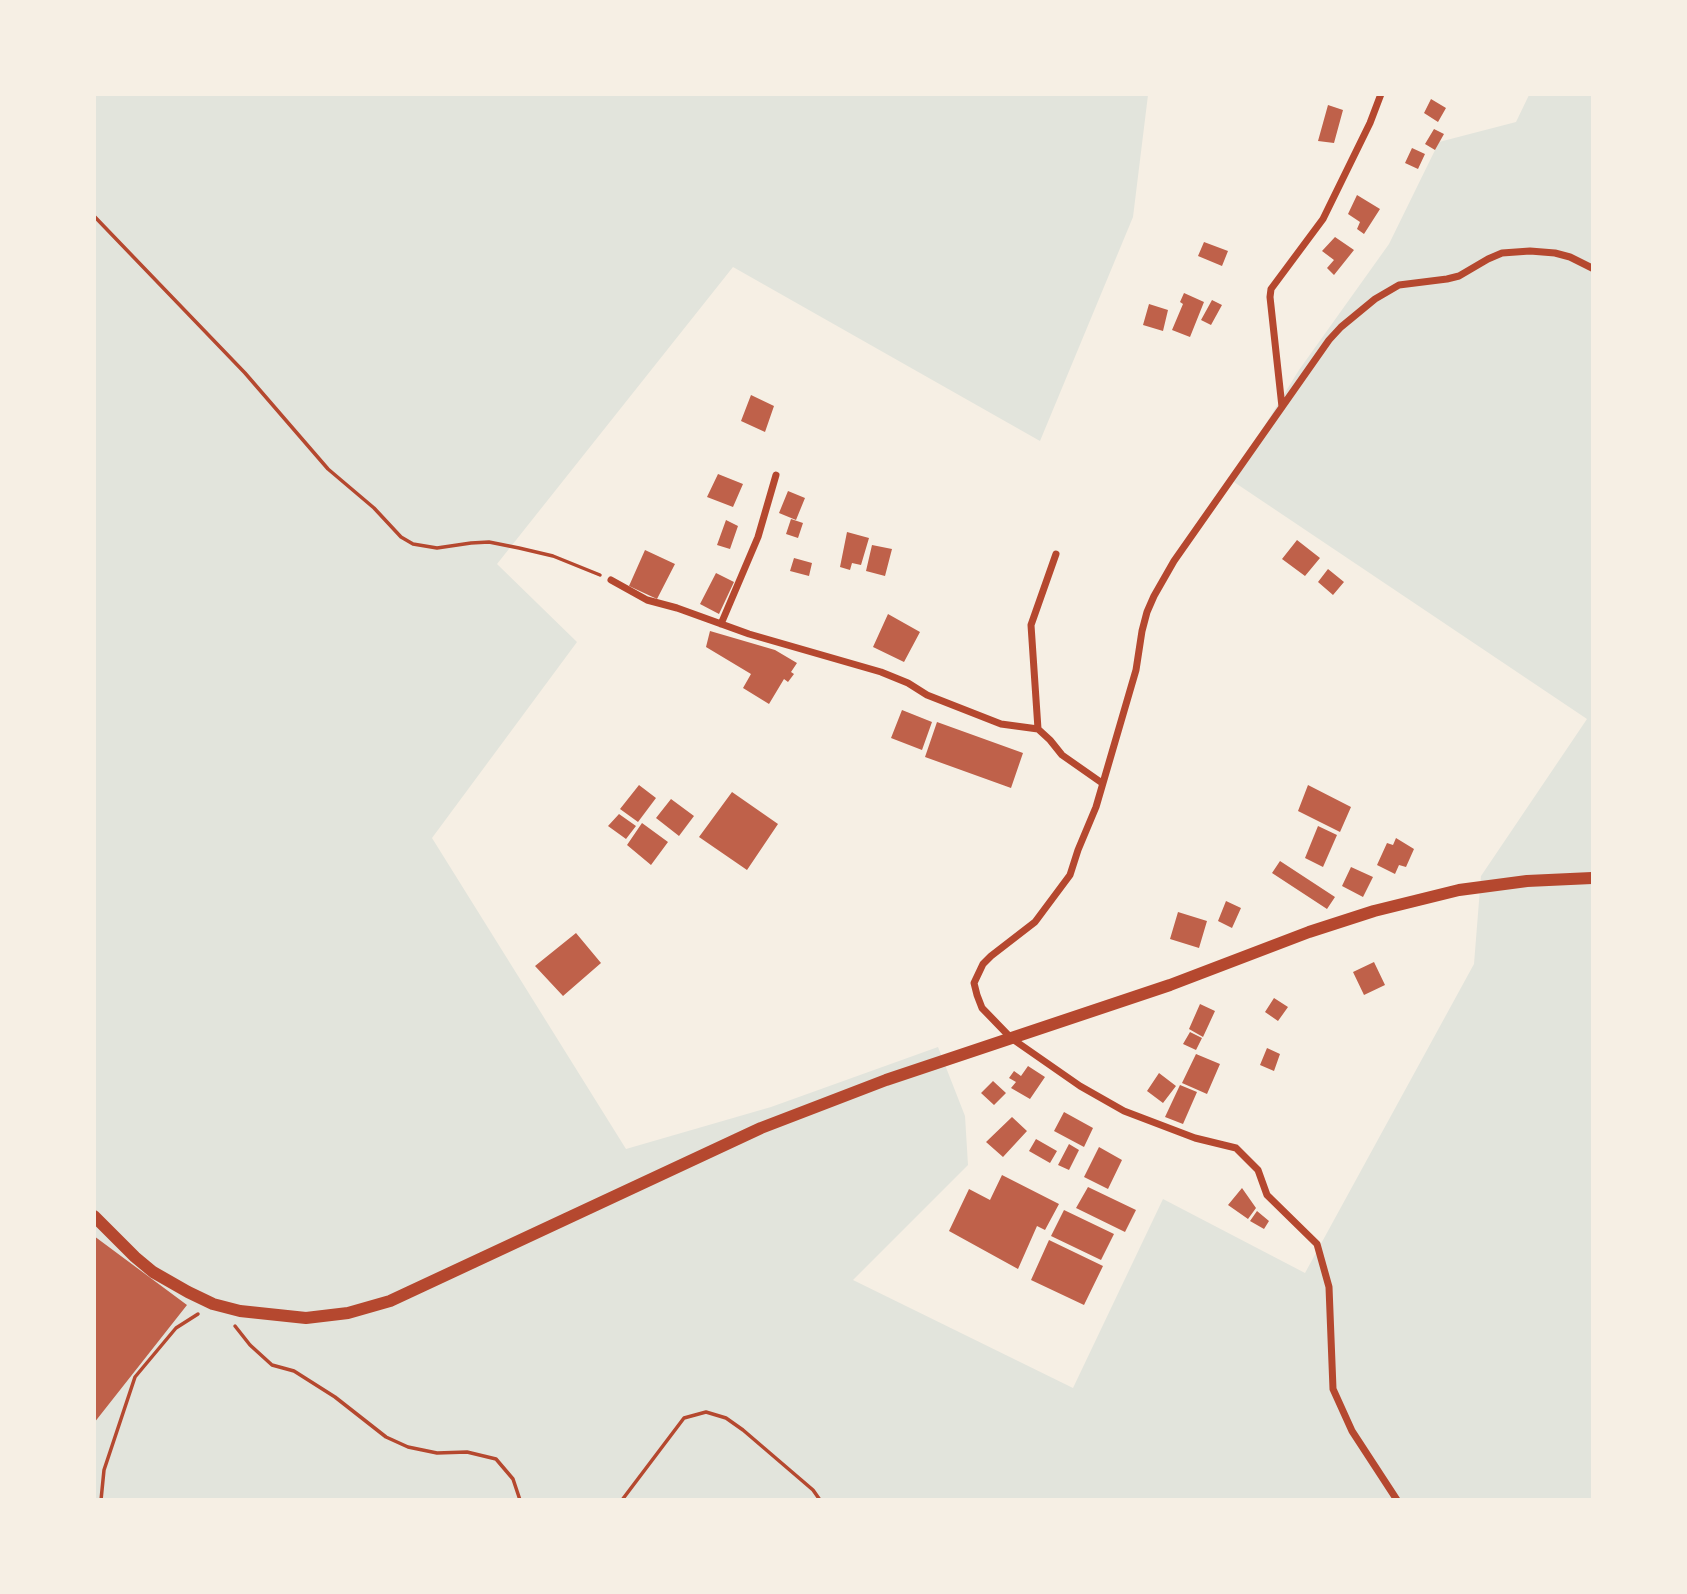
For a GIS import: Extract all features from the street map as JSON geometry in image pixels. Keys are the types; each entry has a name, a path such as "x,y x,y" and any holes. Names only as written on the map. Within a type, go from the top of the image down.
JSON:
{"street":[{"path":"1282,408 1271,289 1323,219 1370,123 1381,94"},
{"path":"1397,1500 1352,1431 1333,1389 1329,1287 1317,1244 1266,1195 1258,1170 1236,1148 1195,1138 1124,1111 1080,1086 1011,1038 982,1007 974,983 983,964 1035,922 1070,875 1096,807 1136,670 1147,612 1154,596 1174,561 1335,333 1375,299 1399,285 1460,276 1502,253 1555,253 1592,268"},
{"path":"721,624 758,537 776,474"},
{"path":"1038,729 1031,625 1056,554"},
{"path":"611,580 647,600 881,672 928,695 1001,723 1038,729 1062,755 1102,783"},
{"path":"94,1216 153,1272 213,1304 240,1311 306,1318 348,1313 390,1301 761,1128 886,1080 1170,985 1309,932 1374,911 1460,890 1527,881 1592,878"}],"path":[{"path":"94,216 245,373 328,469 374,508 401,537 413,544 437,548 489,542 519,548 553,556 611,580"},
{"path":"101,1500 104,1470 135,1377 176,1328 213,1304 250,1345 272,1364 294,1371 335,1397 386,1437 408,1447 437,1452 467,1452 496,1459 513,1479 520,1500"},
{"path":"622,1500 684,1419 706,1412 726,1418 743,1430 813,1490 820,1500"}],"shaded area":[{"path":"94,95 1148,95 1133,217 1040,441 733,267 497,564 577,642 432,838 626,1149 771,1107 938,1047 965,1116 968,1165 853,1280 1073,1388 1163,1199 1305,1273 1474,964 1481,876 1587,719 1231,480 1299,370 1389,244 1439,142 1516,122 1529,95 1592,95 1592,1499 95,1499"}],"building":[{"path":"1431,99 1446,108 1438,122 1424,113"},
{"path":"1328,105 1343,110 1334,143 1318,141"},
{"path":"1434,129 1444,134 1435,150 1425,144"},
{"path":"1412,148 1425,154 1418,169 1405,163"},
{"path":"1357,195 1380,209 1364,234 1357,229 1360,222 1348,214"},
{"path":"1335,237 1354,250 1334,275 1327,268 1334,260 1322,251"},
{"path":"1204,242 1228,251 1222,266 1198,256"},
{"path":"1184,293 1204,302 1190,337 1172,330 1183,304 1180,302"},
{"path":"1212,300 1222,305 1211,325 1201,320"},
{"path":"1149,304 1168,310 1163,331 1143,325"},
{"path":"751,395 774,406 765,432 741,421"},
{"path":"718,474 743,484 733,507 707,497"},
{"path":"788,491 805,498 796,520 779,513"},
{"path":"791,519 803,523 798,538 786,534"},
{"path":"726,520 738,526 730,549 717,545"},
{"path":"847,532 869,538 861,565 852,563 850,570 840,567"},
{"path":"1297,540 1320,558 1305,576 1282,559"},
{"path":"872,545 892,549 885,576 866,571"},
{"path":"645,550 675,564 657,599 629,586"},
{"path":"794,558 812,563 809,576 790,571"},
{"path":"1328,569 1344,582 1333,595 1318,582"},
{"path":"716,573 734,582 719,614 700,604"},
{"path":"888,614 920,632 904,662 873,647"},
{"path":"710,631 775,650 797,663 791,672 794,674 788,682 784,679 769,704 743,688 751,674 706,647"},
{"path":"902,710 932,722 922,750 891,738"},
{"path":"937,722 1023,753 1011,788 925,757"},
{"path":"639,785 656,798 638,822 620,809"},
{"path":"1308,785 1351,807 1340,832 1298,811"},
{"path":"732,792 778,824 747,870 699,837"},
{"path":"671,799 694,816 679,836 656,818"},
{"path":"619,814 636,826 626,839 608,826"},
{"path":"642,823 668,842 651,865 627,845"},
{"path":"1318,826 1337,835 1323,867 1305,858"},
{"path":"1396,838 1414,849 1406,867 1399,865 1395,874 1377,865 1387,843 1393,845"},
{"path":"1280,861 1335,897 1327,909 1272,873"},
{"path":"1351,867 1373,877 1363,897 1342,886"},
{"path":"1226,901 1241,908 1232,928 1218,921"},
{"path":"1178,912 1207,921 1199,948 1170,939"},
{"path":"576,933 601,963 563,996 535,966"},
{"path":"1374,962 1385,985 1364,995 1353,972"},
{"path":"1274,998 1288,1007 1278,1021 1265,1012"},
{"path":"1200,1004 1215,1011 1203,1037 1189,1029"},
{"path":"1190,1032 1202,1038 1196,1050 1183,1044"},
{"path":"1267,1048 1280,1054 1274,1071 1260,1065"},
{"path":"1196,1054 1220,1064 1207,1094 1182,1083"},
{"path":"1028,1066 1045,1077 1030,1099 1011,1088 1016,1082 1009,1078 1014,1071 1021,1076"},
{"path":"1159,1073 1176,1086 1163,1103 1147,1091"},
{"path":"993,1081 1006,1093 994,1105 981,1093"},
{"path":"1180,1085 1197,1092 1183,1124 1165,1117"},
{"path":"1064,1112 1093,1128 1084,1147 1054,1131"},
{"path":"1012,1117 1027,1131 1003,1157 986,1142"},
{"path":"1036,1139 1057,1151 1050,1163 1029,1151"},
{"path":"1069,1144 1079,1150 1069,1170 1058,1165"},
{"path":"1099,1147 1122,1160 1108,1189 1084,1177"},
{"path":"1002,1175 1059,1204 1045,1230 1037,1226 1018,1269 949,1231 969,1189 990,1200"},
{"path":"1088,1187 1136,1210 1125,1232 1076,1208"},
{"path":"1242,1188 1256,1208 1248,1219 1228,1205"},
{"path":"1064,1210 1114,1234 1101,1260 1051,1236"},
{"path":"1257,1211 1269,1221 1264,1229 1250,1221"},
{"path":"94,1236 187,1305 94,1423"},
{"path":"1049,1240 1103,1266 1084,1305 1031,1280"}]}
